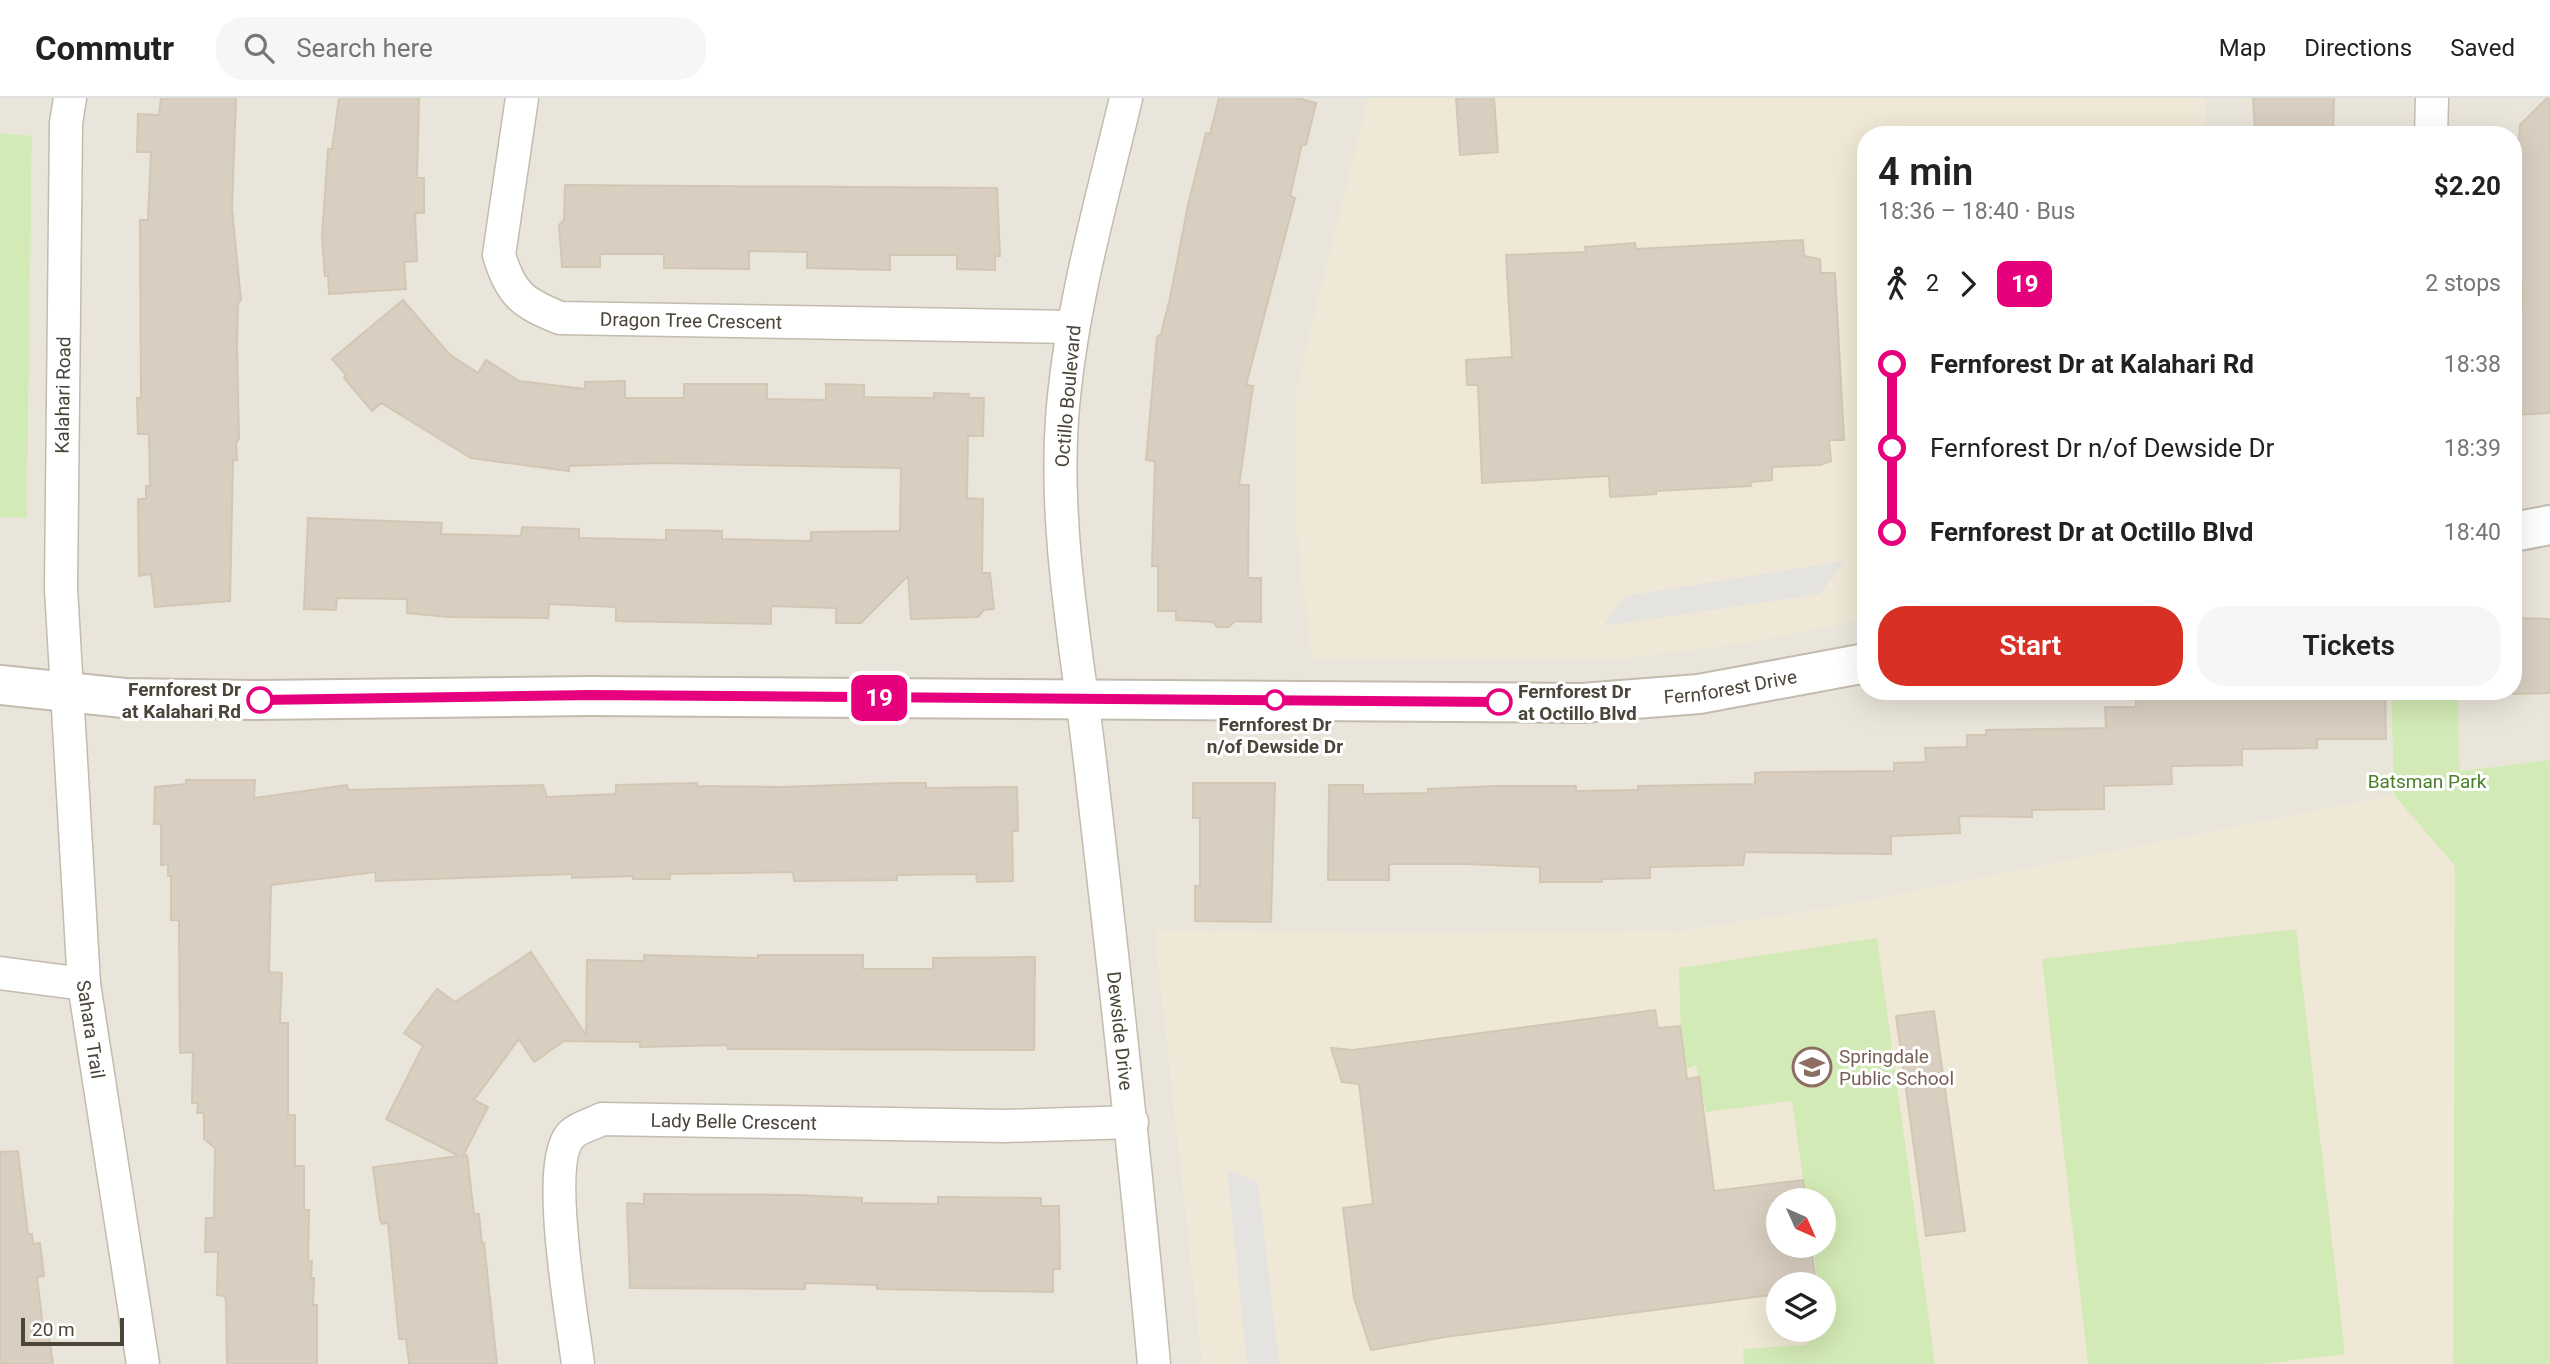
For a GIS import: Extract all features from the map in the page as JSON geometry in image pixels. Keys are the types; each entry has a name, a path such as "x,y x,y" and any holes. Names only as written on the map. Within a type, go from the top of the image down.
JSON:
{"street":[{"name":"Kalahari Road","path":"68,692 61,588 66,123 70,98"},
{"name":"Dragon Tree Crescent","path":"522,98 499,255 507,280 525,304 560,318 1072,327"},
{"name":"Octillo Boulevard","path":"1083,698 1061,488 1062,420 1072,327 1126,98"},
{"path":"2431,126 2432,98"},
{"path":"2522,530 2550,525"},
{"name":"Fernforest Drive","path":"0,685 124,698 257,700 590,695 1582,703 1640,700 1756,685 1857,665"},
{"name":"Sahara Trail","path":"68,692 84,984 143,1364"},
{"name":"Dewside Drive","path":"1083,698 1132,1122 1154,1364"},
{"path":"0,973 84,984"},
{"name":"Lady Belle Crescent","path":"578,1364 558,1194 560,1160 572,1134 602,1119 1005,1126 1132,1122"}],"shaded area":[{"path":"0,98 2550,98 2550,760 2460,771 2458,700 2522,700 2522,126 1857,126 1857,700 2391,700 2394,795 1825,909 1683,931 1399,934 1155,930 1203,1364 0,1364 0,517 27,517 32,136 0,133"},
{"path":"1368,98 2206,98 2206,126 1857,126 1857,621 1748,643 1627,658 1312,658 1296,526 1297,387"},
{"path":"1845,561 1820,594 1603,626 1625,596"},
{"name":"Springdale Public School","path":"2394,795 2455,866 2453,1364 1203,1364 1155,930 1399,934 1683,931 1825,909"},
{"path":"1227,1170 1258,1182 1279,1364 1247,1364"}],"green space":[{"path":"0,133 32,136 27,518 0,517"},
{"name":"Batsman Park","path":"2391,700 2458,700 2460,771 2550,760 2550,1364 2453,1364 2455,866 2394,795"},
{"path":"2296,929 2345,1354 2261,1364 2088,1364 2042,959"},
{"path":"1877,938 1935,1364 1744,1364 1743,1349 1805,1345 1808,1342 1836,1342 1836,1272 1816,1272 1815,1258 1836,1258 1836,1188 1804,1188 1792,1101 1706,1112 1696,1065 1682,1070 1679,968"}],"building":[{"path":"161,98 236,98 232,209 241,300 238,303 237,346 239,439 236,443 237,460 233,460 230,601 155,607 151,574 139,576 138,499 146,499 146,486 150,486 149,434 138,434 137,398 141,398 140,220 148,220 151,152 137,152 138,114 159,115"},
{"path":"339,98 419,98 417,178 424,178 424,213 415,213 417,261 404,262 406,289 329,294 322,237 328,149 332,149"},
{"path":"1219,98 1297,98 1316,103 1306,145 1302,144 1290,196 1295,198 1246,385 1253,386 1239,485 1249,485 1248,578 1261,578 1261,622 1235,621 1229,627 1217,627 1213,622 1176,620 1176,611 1158,611 1158,566 1152,566 1155,461 1146,460 1157,337 1161,334 1170,298 1188,205 1206,133 1210,134"},
{"path":"1456,98 1494,98 1498,152 1460,155"},
{"path":"2253,98 2334,98 2333,126 2255,126"},
{"path":"2550,98 2550,413 2522,415 2520,125"},
{"path":"565,185 997,188 1000,256 995,256 995,270 957,269 957,255 890,255 890,270 807,268 807,252 749,251 749,269 664,268 664,254 600,254 600,267 562,267 559,225 564,220"},
{"path":"1803,240 1804,256 1820,259 1821,273 1835,273 1844,440 1829,440 1831,461 1820,465 1772,467 1772,480 1750,482 1751,486 1656,491 1656,494 1610,497 1609,476 1482,483 1478,385 1467,385 1466,360 1512,357 1506,255 1586,252 1585,247 1635,243 1636,249"},
{"path":"403,300 449,354 478,373 486,360 519,381 585,389 585,382 625,381 625,398 684,398 684,384 767,384 767,399 826,400 826,384 864,385 864,397 934,398 934,393 969,394 968,398 984,398 983,436 968,436 967,498 983,499 982,573 990,573 994,609 984,610 978,617 911,619 908,576 861,623 836,623 836,608 771,606 771,624 616,621 616,607 549,604 548,618 448,617 407,613 407,599 337,598 336,610 304,609 308,518 442,523 441,534 521,536 522,527 579,529 579,538 666,540 666,530 722,531 722,539 811,541 811,532 900,531 901,468 659,463 569,466 569,471 471,458 381,403 372,411 332,359"},
{"path":"2522,618 2550,619 2550,693 2522,694"},
{"path":"2136,700 2385,700 2386,739 2317,739 2317,748 2242,749 2242,765 2171,766 2172,784 2104,786 2104,809 2032,810 2032,817 1959,816 1960,833 1891,836 1891,854 1745,852 1743,865 1650,867 1650,878 1602,879 1602,882 1540,882 1540,867 1467,864 1389,864 1389,880 1328,880 1329,785 1363,785 1363,794 1428,793 1428,789 1497,786 1576,786 1576,791 1638,790 1638,786 1755,784 1755,773 1767,772 1894,771 1894,763 1926,762 1925,748 1967,747 1967,735 1986,735 1986,730 2106,728 2105,707 2136,707"},
{"path":"186,780 255,780 254,798 347,785 348,790 543,785 547,797 616,794 616,785 697,783 697,786 782,787 926,783 926,788 1017,787 1018,831 1012,831 1013,881 977,882 976,874 897,875 897,880 794,881 793,872 670,874 670,879 633,879 633,876 572,878 572,874 376,881 375,872 271,885 269,972 282,973 280,1023 288,1023 288,1115 295,1115 295,1166 304,1166 304,1210 309,1210 308,1261 312,1261 311,1278 314,1278 313,1305 317,1305 317,1364 227,1364 226,1302 225,1296 217,1295 218,1252 205,1252 206,1218 214,1218 215,1148 204,1139 204,1113 197,1113 198,1103 192,1103 193,1052 180,1053 179,920 171,920 171,876 168,876 168,864 161,865 161,824 154,824 155,787 186,784"},
{"path":"1193,783 1275,783 1271,922 1195,921 1195,886 1200,886 1200,818 1193,818"},
{"path":"531,952 586,1035 587,960 644,961 644,955 758,958 758,955 863,955 863,969 933,969 933,958 1035,957 1034,1050 728,1049 727,1045 640,1047 640,1042 564,1041 534,1062 519,1039 474,1100 488,1107 463,1156 467,1155 474,1214 479,1214 482,1244 484,1243 497,1364 409,1364 406,1339 399,1339 388,1223 382,1224 380,1220 373,1167 459,1156 386,1119 423,1046 404,1033 437,989 455,1002"},
{"path":"1655,1010 1658,1028 1680,1026 1687,1079 1699,1077 1714,1191 1803,1180 1804,1188 1766,1188 1766,1258 1813,1258 1814,1272 1766,1272 1766,1296 1445,1337 1371,1350 1354,1298 1343,1208 1373,1204 1359,1084 1342,1082 1331,1048 1353,1050"},
{"path":"1934,1011 1965,1231 1926,1236 1896,1016"},
{"path":"18,1151 28,1234 32,1234 33,1244 40,1243 44,1276 37,1277 44,1336 49,1336 53,1364 0,1364 0,1152"},
{"path":"644,1194 797,1195 862,1198 862,1203 938,1204 938,1197 1041,1198 1041,1206 1059,1206 1060,1269 1053,1269 1053,1292 877,1289 877,1285 805,1283 805,1289 630,1288 627,1203 644,1204"}],"bus line":[{"name":"19","path":"260,700 590,695 1499,702"}],"place":[{"name":"Fernforest Dr at Kalahari Rd","path":"260,700"},
{"name":"Fernforest Dr n/of Dewside Dr","path":"1275,700"},
{"name":"Fernforest Dr at Octillo Blvd","path":"1499,702"},
{"name":"Springdale Public School","path":"1812,1067"}]}
